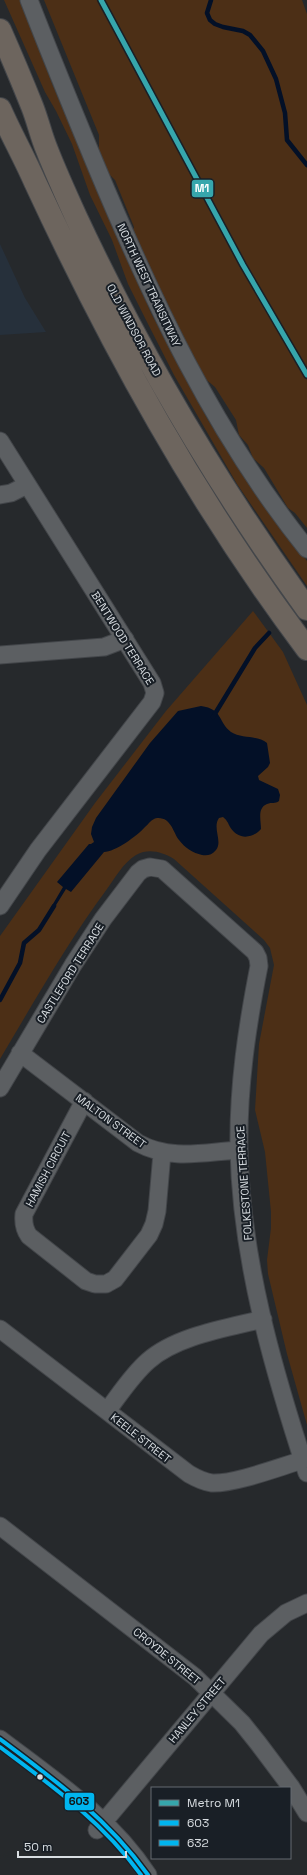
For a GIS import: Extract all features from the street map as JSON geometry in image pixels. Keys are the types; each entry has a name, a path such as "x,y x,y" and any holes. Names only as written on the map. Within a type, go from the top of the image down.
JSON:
{"highway":[{"name":"OLD WINDSOR ROAD","path":"0,30 33,108 47,151 66,194 133,330 186,426 229,496 307,609"},
{"path":"0,109 84,287 136,386 223,530 307,649"}],"street":[{"name":"NORTH WEST TRANSITWAY","path":"29,0 106,191 159,310 185,360 237,449 307,549"},
{"name":"BENTWOOD TERRACE","path":"0,441 152,683 154,697 38,850 0,906"},
{"path":"0,495 11,493 27,485"},
{"path":"0,655 98,648 114,644 124,639"},
{"name":"CASTLEFORD TERRACE","path":"0,1088 73,964 103,919 138,873 150,866"},
{"name":"FOLKESTONE TERRACE","path":"150,866 162,869 255,952 258,958 259,966 246,1037 242,1074 239,1150 247,1242 263,1319 305,1466"},
{"name":"MALTON STREET","path":"20,1053 138,1143 162,1153 178,1154 239,1150"},
{"name":"HAMISH CIRCUIT","path":"84,1101 24,1214 23,1221 29,1236 86,1281 106,1284 115,1279 149,1235 157,1212 162,1153"},
{"path":"107,1411 140,1369 159,1353 204,1334 263,1319"},
{"name":"KEELE STREET","path":"0,1329 189,1474 210,1483 231,1481 305,1466"},
{"name":"CROYDE STREET","path":"0,1526 195,1677 242,1723 292,1787 307,1813"},
{"name":"HANLEY STREET","path":"101,1825 261,1634 275,1620 286,1612 307,1603"},
{"path":"0,1739 125,1844 148,1875"},
{"path":"0,1752 60,1798 101,1825 135,1875"}],"shaded area":[{"path":"4,0 20,0 53,86 151,313 208,420 245,477 307,561 307,586 237,484 174,375 128,284 112,240 90,195 72,144 45,92"},
{"path":"44,0 302,0 307,14 307,528 295,513 288,508 264,468 253,458 248,445 239,435 236,420 215,387 203,377 172,320 133,230 134,227 115,180 109,174 99,154 99,135"},
{"path":"0,244 25,298 46,332 0,335"},
{"path":"253,611 283,652 307,705 307,1425 287,1354 268,1274 267,1260 271,1228 271,1212 265,1152 255,1110 259,1044 274,965 270,948 264,940 174,859 165,854 151,851 136,855 127,862 120,871 78,930 0,1059 0,936 95,803 166,711"}],"water":[{"path":"201,706 217,713 231,732 240,736 259,739 267,743 270,763 268,767 258,776 259,780 278,789 280,795 279,801 267,804 262,808 260,815 261,829 253,835 245,837 241,836 233,831 223,817 219,818 217,822 218,846 213,853 204,855 187,848 179,840 169,822 162,818 157,818 152,820 137,835 126,843 104,852 71,892 66,889 53,910 50,909 63,887 57,882 89,844 94,842 91,834 96,818 150,743 178,711"}],"waterway":[{"path":"211,0 207,13 210,20 215,24 243,31 250,35 263,51 276,79 285,113 287,140 307,165"},
{"path":"213,717 255,648 269,633"},
{"path":"0,1000 20,963 24,943 39,930 54,906"}],"metro line":[{"name":"M1","path":"101,0 243,265 307,375"}],"transit line":[{"name":"603","path":"0,1739 80,1801 116,1836 148,1875"},
{"name":"632","path":"0,1747 57,1790 93,1821 110,1838 141,1875"}]}
